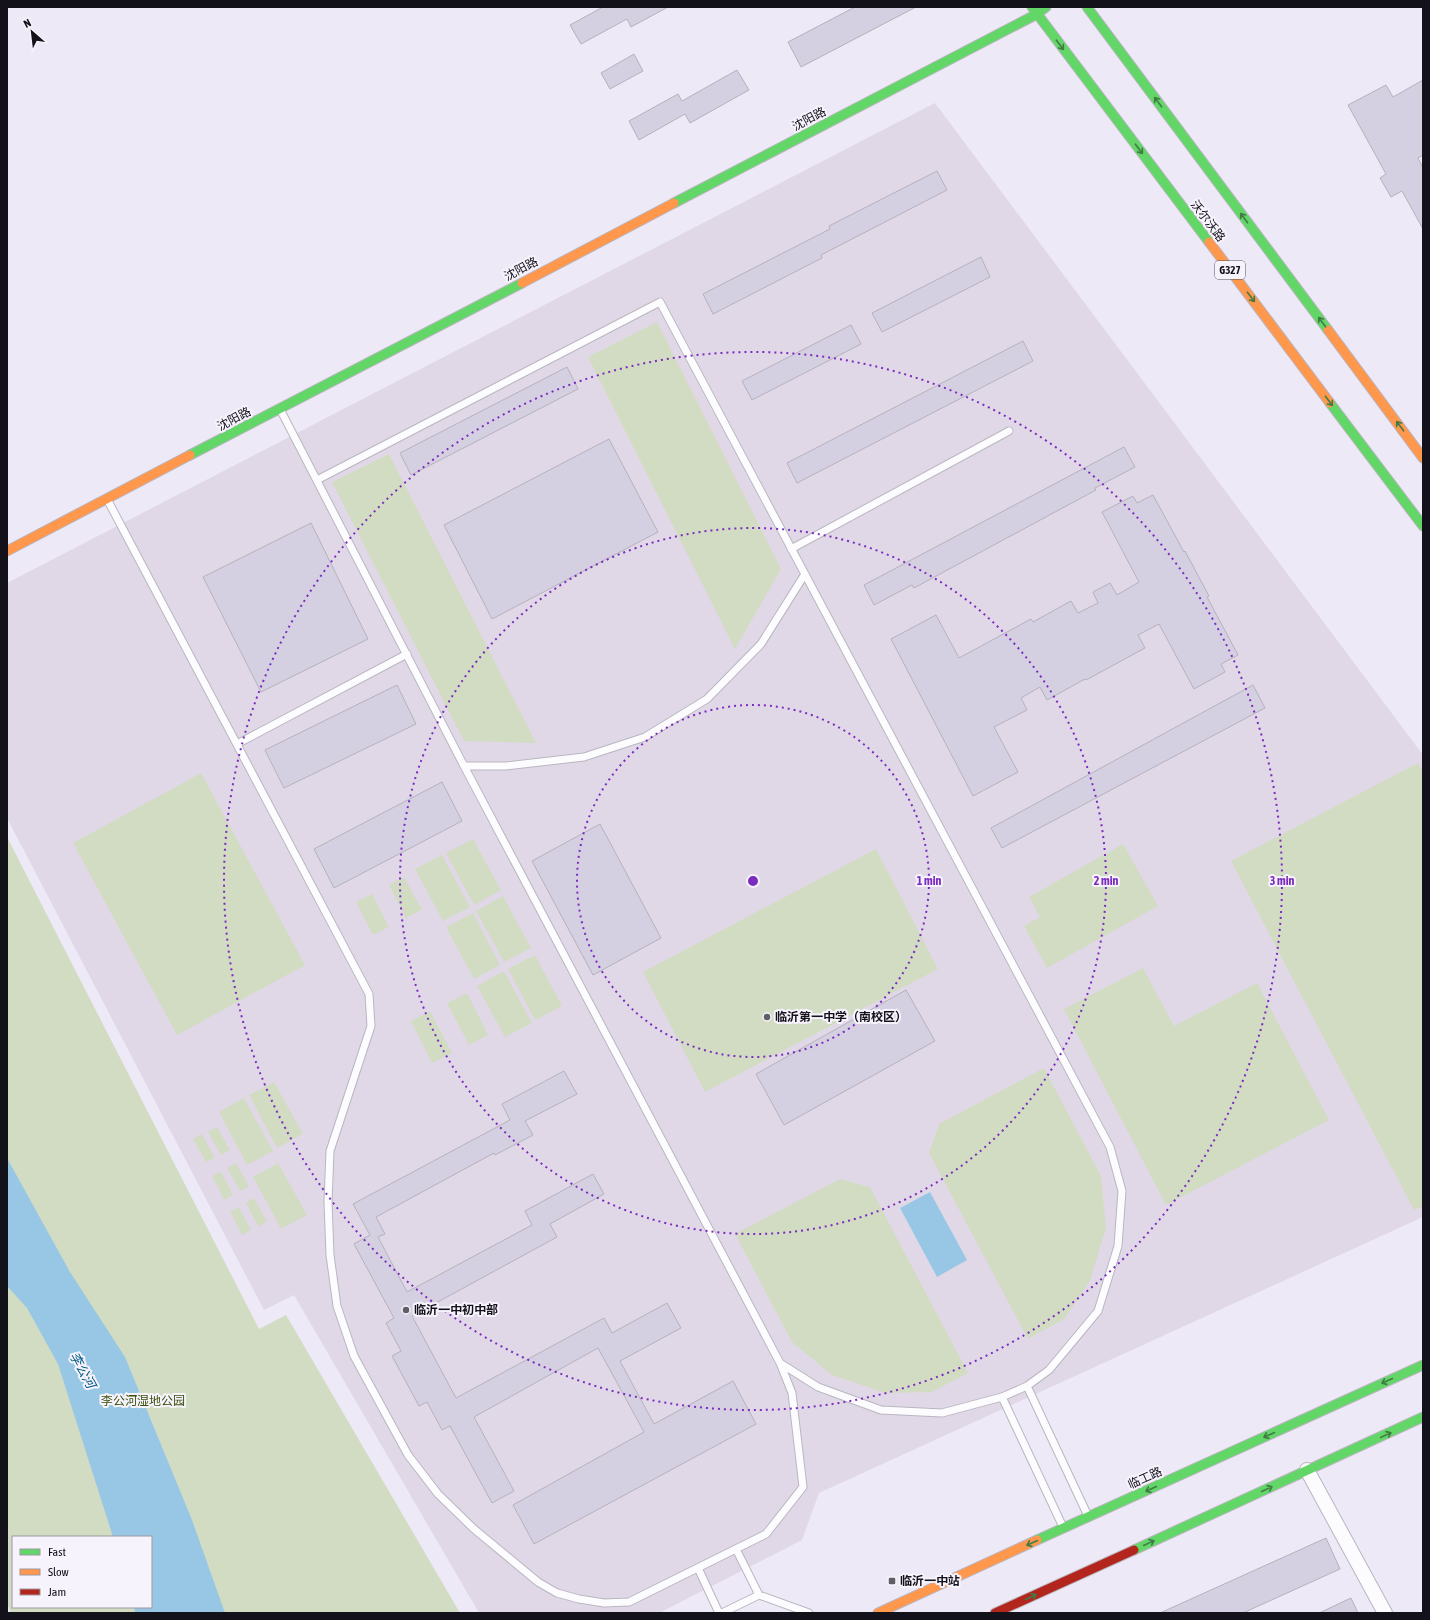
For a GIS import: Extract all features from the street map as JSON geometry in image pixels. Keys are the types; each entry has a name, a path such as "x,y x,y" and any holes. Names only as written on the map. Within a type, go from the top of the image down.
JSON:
{"main road":[{"name":"沈阳路","path":"7,551 1034,10 1046,7"},
{"path":"1087,7 1423,458"},
{"name":"沃尔沃路","path":"1034,10 1423,526"},
{"name":"临工路","path":"878,1613 1423,1365"},
{"path":"995,1613 1423,1418"}],"street":[{"path":"1307,1470 1385,1613"}],"lane":[{"path":"317,480 660,302 1110,1147 1122,1191 1118,1246 1098,1310 1049,1370 1027,1386 1002,1397 942,1413 881,1410 818,1387 780,1363"},
{"path":"107,498 369,994 371,1026 330,1151 328,1202 330,1255 338,1306 354,1356 408,1455 438,1494 474,1529 538,1582 557,1593 579,1599 604,1603 629,1602 766,1534 803,1487 792,1393 780,1363 464,766 280,408"},
{"path":"791,549 1009,431"},
{"path":"464,766 506,766 584,757 644,737 708,699 761,644 805,574"},
{"path":"237,744 406,654"},
{"path":"1027,1386 1088,1517"},
{"path":"1002,1397 1063,1528"},
{"path":"736,1549 759,1595 809,1613"},
{"path":"698,1568 720,1613 759,1595"}],"shaded area":[{"name":"临沂第一中学（南校区）","path":"935,103 1423,755 1423,1217 819,1493 802,1540 659,1613 479,1613 294,1295 264,1310 7,818 7,583"}],"green space":[{"path":"657,322 781,569 735,649 588,357"},
{"path":"389,454 536,743 464,741 332,482"},
{"path":"1418,763 1423,773 1423,1206 1414,1210 1231,861"},
{"path":"201,773 305,965 177,1035 73,843"},
{"name":"李公河湿地公园","path":"7,837 259,1329 286,1315 460,1613 11,1613 7,1604"},
{"path":"473,839 501,890 474,905 446,853"},
{"path":"1123,844 1158,906 1047,968 1024,926 1040,917 1029,897"},
{"path":"876,849 938,969 705,1092 643,972"},
{"path":"442,855 470,907 443,921 415,869"},
{"path":"404,877 422,910 406,918 389,885"},
{"path":"372,894 389,927 373,935 356,902"},
{"path":"503,896 531,948 504,962 476,911"},
{"path":"473,913 500,965 474,979 446,927"},
{"path":"535,955 562,1006 535,1020 508,969"},
{"path":"1143,968 1174,1026 1257,983 1329,1120 1166,1205 1064,1009"},
{"path":"504,971 532,1023 505,1037 477,986"},
{"path":"467,993 488,1035 469,1045 447,1003"},
{"path":"430,1011 452,1053 432,1063 411,1021"},
{"path":"1044,1068 1101,1176 1106,1228 1090,1281 1064,1319 1028,1339 929,1153 939,1124"},
{"path":"274,1082 303,1134 277,1148 249,1095"},
{"path":"244,1098 273,1151 247,1165 219,1112"},
{"path":"217,1127 230,1150 221,1155 208,1132"},
{"path":"202,1134 215,1158 206,1162 193,1139"},
{"path":"236,1163 249,1186 240,1191 227,1168"},
{"path":"278,1163 307,1215 281,1229 253,1177"},
{"path":"221,1172 233,1195 224,1200 212,1176"},
{"path":"840,1179 870,1187 968,1373 932,1392 885,1393 832,1375 792,1342 735,1234"},
{"path":"254,1198 267,1222 258,1226 246,1203"},
{"path":"239,1207 251,1230 242,1235 230,1212"}],"water":[{"name":"李公河","path":"7,1158 70,1272 125,1357 192,1520 225,1613 135,1613 134,1608 152,1608 152,1536 113,1536 58,1364 27,1308 7,1286"},
{"path":"930,1192 967,1260 937,1277 900,1208"}],"building":[{"path":"603,7 668,7 631,27 627,19 581,44 570,25"},
{"path":"855,7 916,7 801,67 788,42"},
{"path":"634,54 643,71 610,89 601,73"},
{"path":"737,70 749,90 690,123 685,114 639,140 629,121 678,94 682,101"},
{"path":"1423,80 1423,155 1418,158 1423,168 1423,229 1402,191 1391,197 1380,178 1386,174 1348,105 1386,85 1393,97"},
{"path":"937,171 947,190 821,255 822,258 713,314 703,294 830,229 829,226"},
{"path":"981,257 990,277 882,332 872,313"},
{"path":"851,325 861,344 752,400 742,381"},
{"path":"1023,341 1033,361 797,483 787,463"},
{"path":"567,367 578,389 411,475 400,453"},
{"path":"609,439 658,532 492,619 444,525"},
{"path":"1124,447 1135,467 1095,488 1096,490 914,588 912,585 874,605 864,585"},
{"path":"1153,495 1209,596 1207,597 1238,655 1221,664 1225,672 1194,689 1159,624 1138,635 1145,648 1086,680 1085,679 1047,700 1040,687 1021,698 1027,710 994,727 1018,772 973,796 891,639 936,615 959,658 1031,619 1033,622 1071,601 1078,613 1098,603 1093,592 1110,583 1117,595 1139,582 1102,512 1133,496 1137,503"},
{"path":"311,523 368,639 261,692 203,577"},
{"path":"397,685 416,724 284,788 265,750"},
{"path":"1253,685 1265,708 1002,848 991,828"},
{"path":"442,782 462,821 334,888 314,849"},
{"path":"600,824 661,938 593,975 532,861"},
{"path":"906,990 935,1041 784,1125 756,1074"},
{"name":"临沂一中初中部","path":"564,1071 577,1094 525,1121 533,1135 495,1155 494,1153 376,1217 385,1234 378,1237 407,1292 532,1225 525,1211 593,1174 604,1194 550,1224 557,1237 412,1316 456,1398 604,1318 612,1333 667,1303 681,1328 620,1361 654,1424 733,1381 756,1424 534,1544 513,1505 644,1432 598,1348 474,1417 514,1491 492,1503 450,1426 442,1430 427,1402 419,1406 392,1356 401,1351 386,1323 394,1318 354,1244 370,1235 353,1204 510,1120 502,1104"},
{"path":"1326,1538 1340,1569 1243,1613 1160,1613"},
{"path":"1351,1598 1358,1613 1319,1613"}],"traffic: fast":[{"path":"1032,7 1209,242"},
{"path":"674,203 1037,14 1046,7"},
{"path":"1087,7 1328,330"},
{"path":"190,455 522,283"},
{"path":"1330,403 1423,526"},
{"path":"1037,1540 1423,1365"},
{"path":"1134,1550 1423,1417"}],"traffic: slow":[{"path":"522,283 674,203"},
{"path":"1209,242 1330,403"},
{"path":"1328,330 1423,458"},
{"path":"7,551 190,455"},
{"path":"878,1613 1037,1540"}],"traffic: jam":[{"path":"995,1613 1134,1550"}],"place":[{"name":"临沂第一中学（南校区）","path":"767,1017"},
{"name":"临沂一中初中部","path":"406,1310"},
{"name":"临沂一中站","path":"892,1581"}]}
